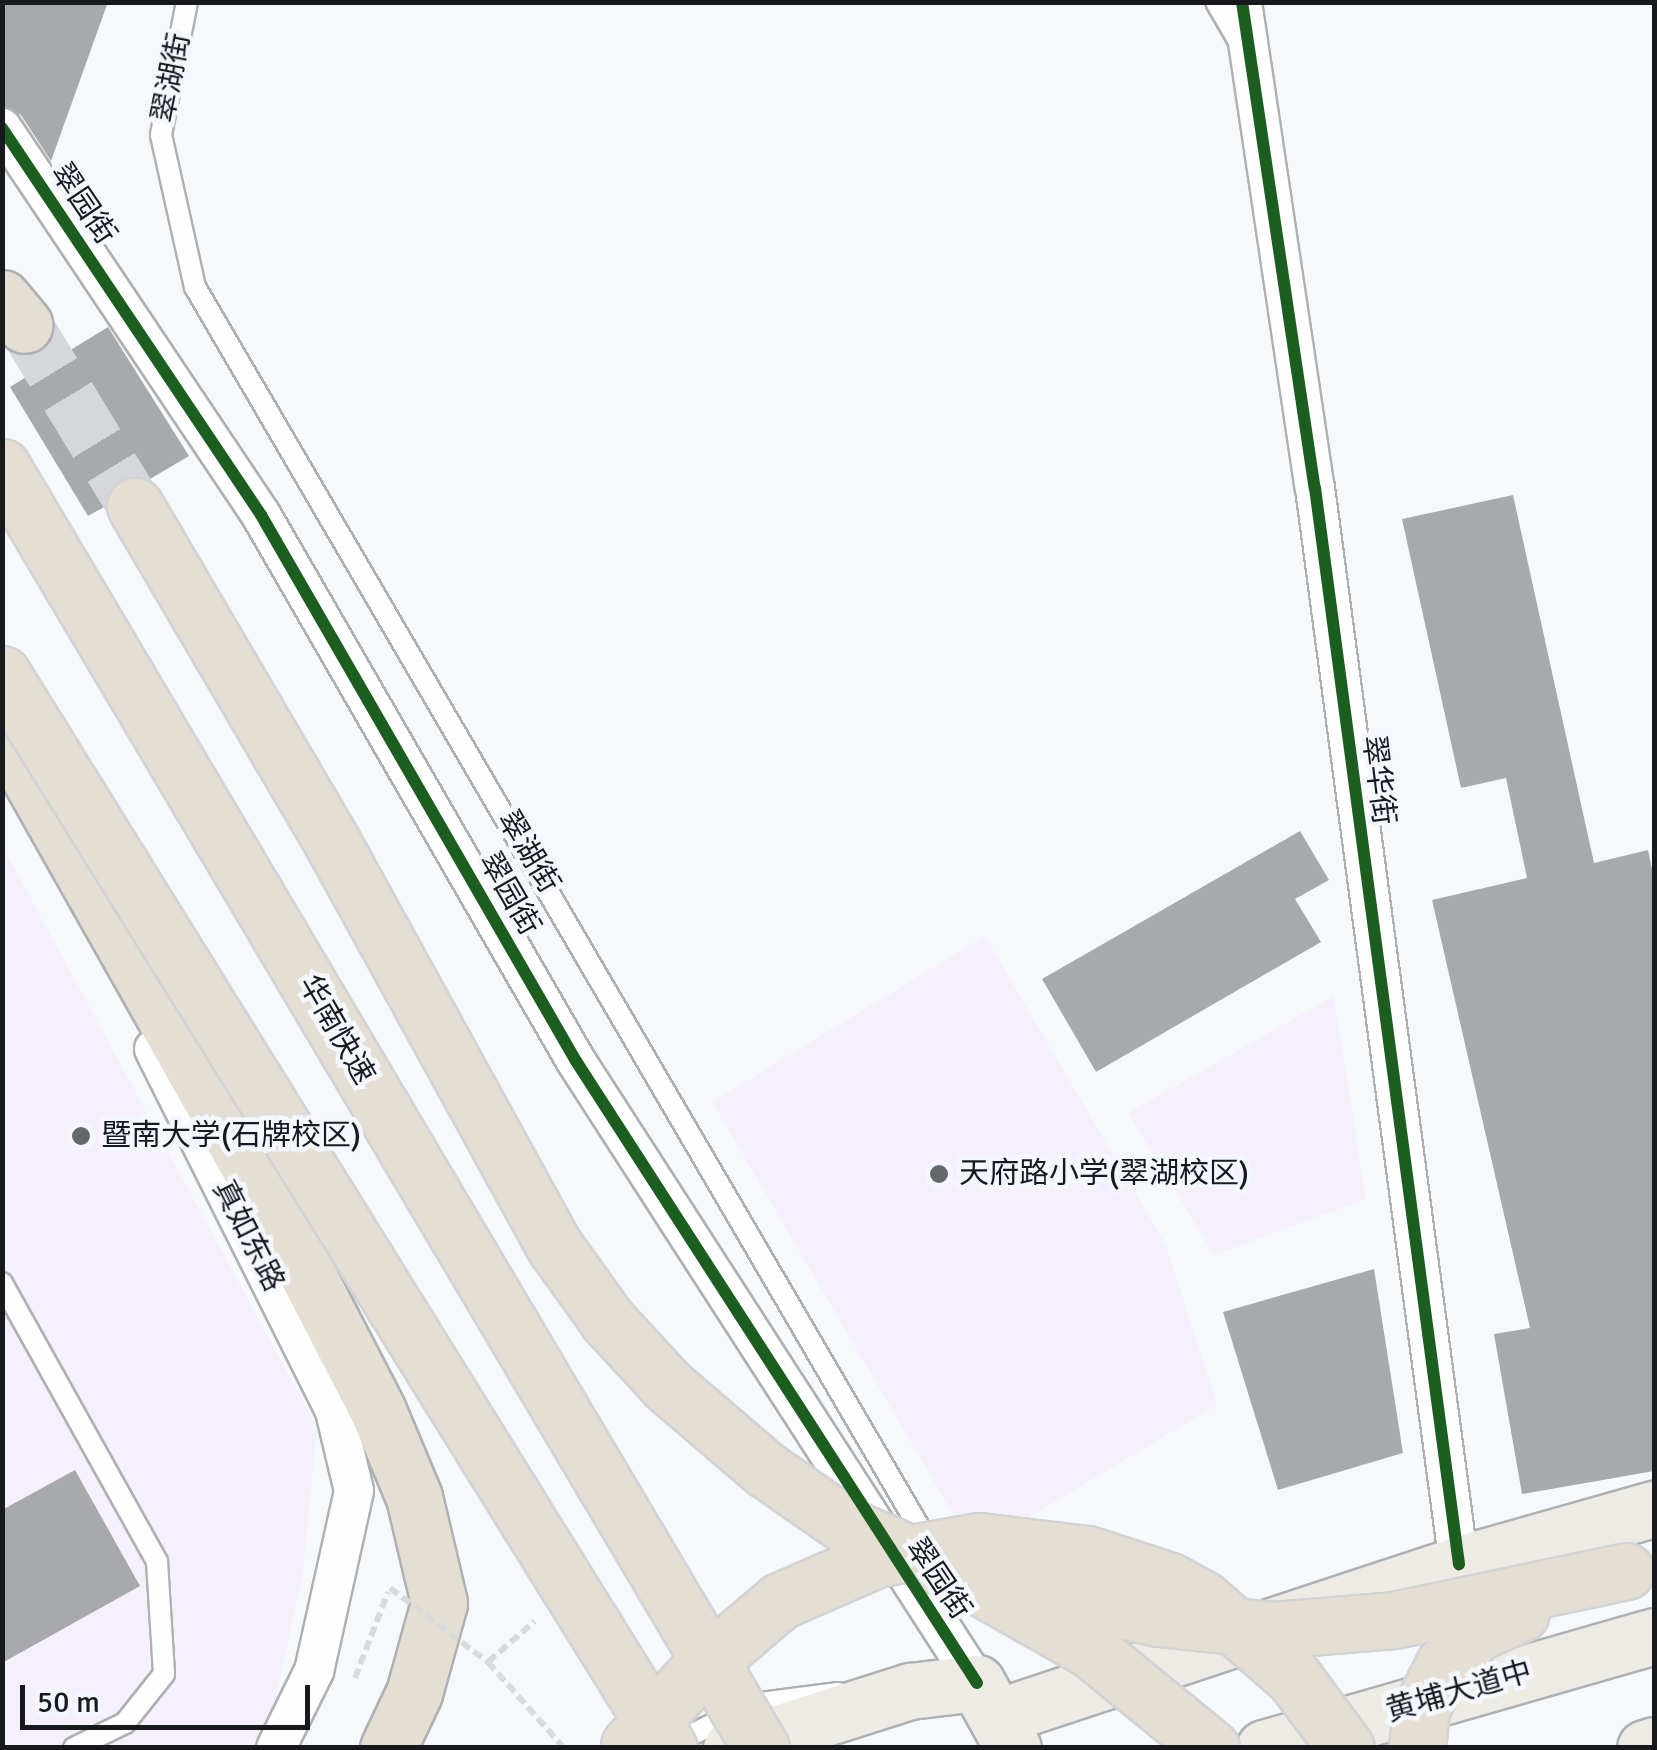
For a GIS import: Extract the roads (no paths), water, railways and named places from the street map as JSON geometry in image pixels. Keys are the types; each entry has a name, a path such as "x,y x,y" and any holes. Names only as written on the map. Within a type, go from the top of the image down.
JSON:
{"highway":[{"name":"华南快速","path":"2,467 761,1748"},
{"path":"135,506 331,840 555,1247 608,1321 668,1386 764,1468 847,1526 958,1575 1107,1661 1211,1748"},
{"path":"2,674 668,1748"},
{"path":"2,728 282,1225 414,1497 440,1603 418,1680 388,1748"},
{"path":"627,1748 700,1669 780,1602 876,1559 978,1542 1088,1554 1170,1581 1268,1651 1317,1704 1346,1748"},
{"path":"958,1575 1158,1618 1274,1630 1394,1620 1640,1567"},
{"path":"1417,1748 1430,1686 1459,1645 1640,1567"}],"main road":[{"path":"731,1748 910,1690 996,1716 1460,1564 1654,1509"},
{"name":"黄埔大道中","path":"1264,1748 1654,1636"},
{"path":"1645,1748 1654,1745"}],"street":[{"name":"翠华街","path":"1242,2 1460,1564"},
{"name":"翠园街","path":"2,128 261,515 576,1062 996,1716"},
{"name":"真如东路","path":"2,747 335,1412 354,1491 314,1671 276,1748"}],"lane":[{"name":"翠湖街","path":"186,2 161,136 195,287 927,1539 996,1716"},
{"path":"1216,2 1252,64"},
{"path":"2,1283 157,1562 164,1674 125,1724 74,1748"},
{"path":"668,1748 730,1712 774,1698 910,1690"}],"tunnel":[{"path":"25,325 135,506"}],"place":[{"name":"暨南大学(石牌校区)","path":"81,1136"},
{"name":"天府路小学(翠湖校区)","path":"939,1174"}]}
